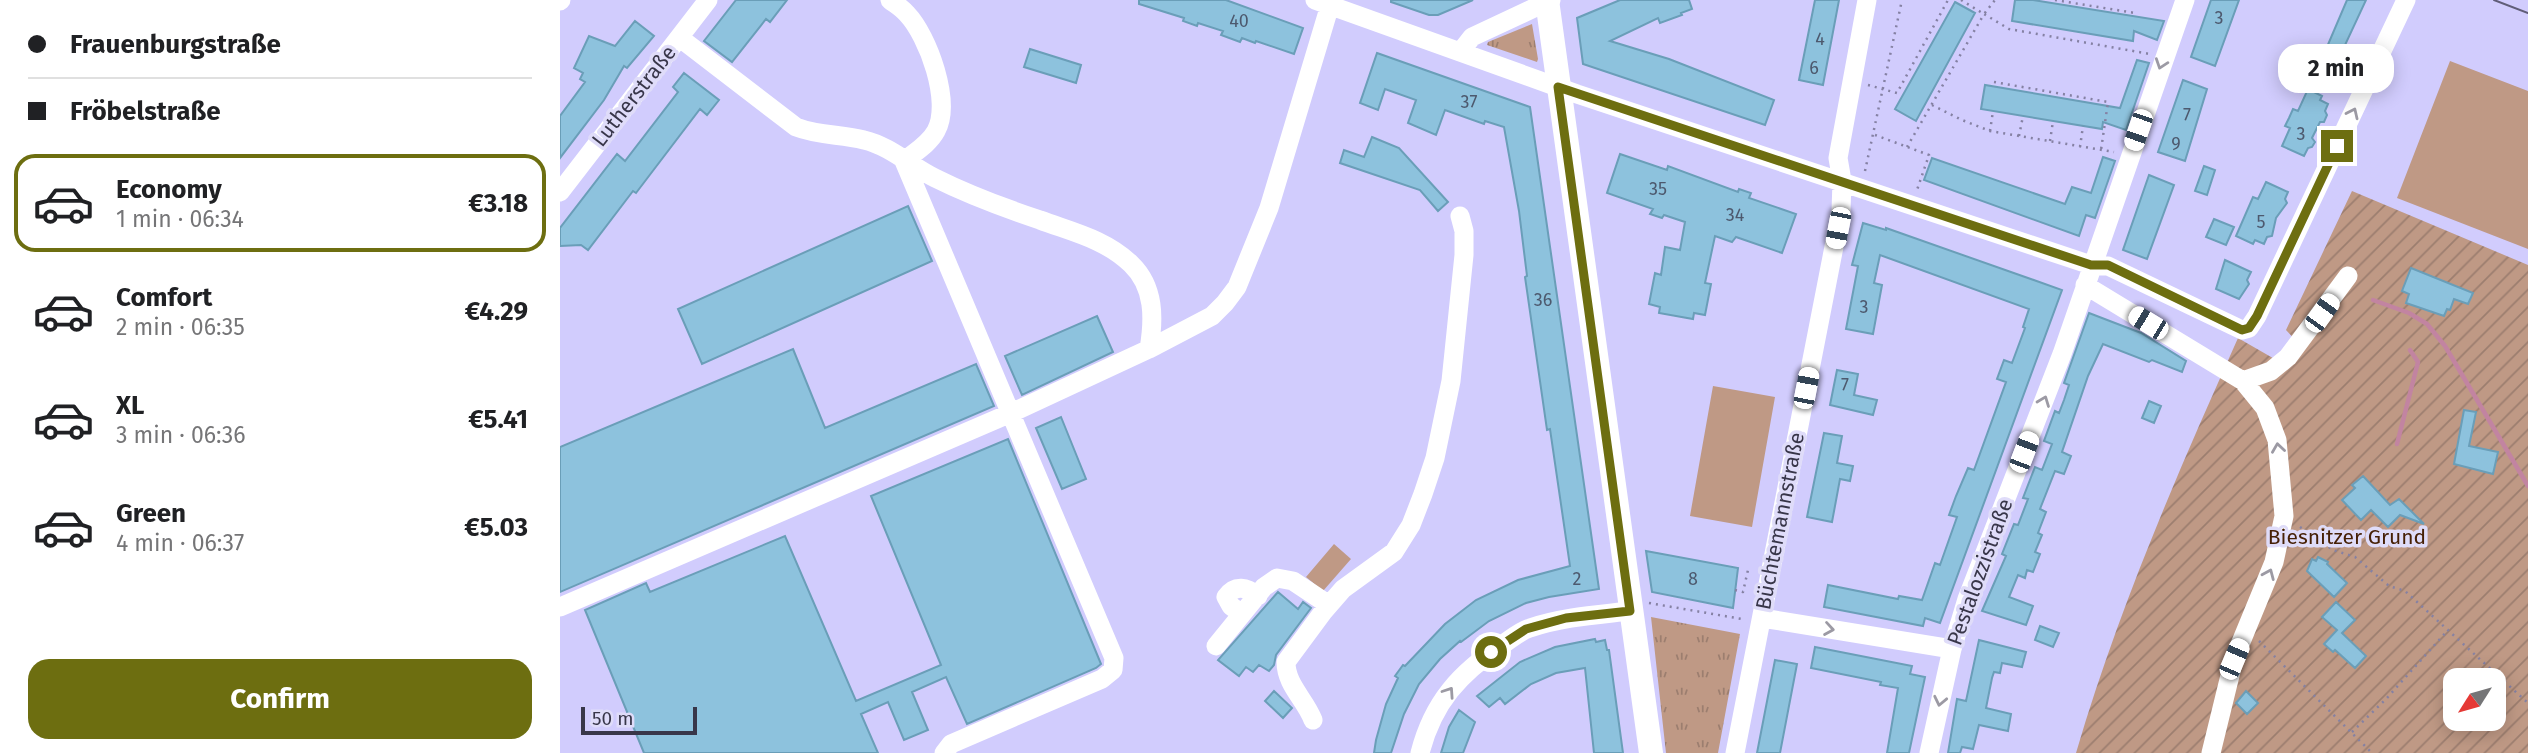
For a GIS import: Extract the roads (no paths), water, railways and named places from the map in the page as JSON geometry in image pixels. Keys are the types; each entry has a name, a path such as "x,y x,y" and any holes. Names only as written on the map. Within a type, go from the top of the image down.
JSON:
{"main road":[{"path":"1548,1 1651,753"}],"street":[{"name":"Lutherstraße","path":"560,192 708,0"},
{"path":"890,0 907,13 923,39 942,104 936,132 904,161"},
{"name":"Büchtemannstraße","path":"1735,753 1838,228 1852,185 1838,158 1867,0"},
{"name":"Pestalozzistraße","path":"1929,753 1952,649 1967,599 2062,354 2185,0"},
{"path":"560,607 1011,413 1149,349 1212,316 1237,286 1269,208 1322,3 1558,87 2091,265 2108,265 2242,330 2249,328 2257,316 2406,0"},
{"path":"1461,51 1472,37 1548,1"},
{"path":"680,38 796,127 813,134 866,140 887,149 934,178 985,201 1098,240 1114,250 1132,265 1144,282 1151,302 1153,323 1149,349"},
{"path":"904,161 1114,658 1113,670 1102,679 951,744 944,753"},
{"path":"1312,720 1308,708 1287,677 1286,662 1329,605 1351,583 1394,552 1411,525 1435,458 1451,381 1464,255 1464,231 1460,216"},
{"path":"2243,381 2271,371 2288,357 2348,276"},
{"path":"2085,285 2243,381 2265,408 2277,440 2284,516 2274,562 2234,659 2211,753"},
{"path":"1216,646 1264,587 1277,578 1293,581 1329,605"},
{"path":"1420,753 1435,713 1453,685 1474,664 1526,629 1566,618 1630,611"},
{"path":"1762,618 1952,649"}],"waterway":[{"path":"2373,300 2409,313 2427,324 2445,346 2528,486"},
{"path":"2397,444 2418,362 2410,350"}],"tram line":[{"path":"2494,0 2528,13"}],"park label":[{"name":"Biesnitzer Grund","path":"2347,537"}]}
